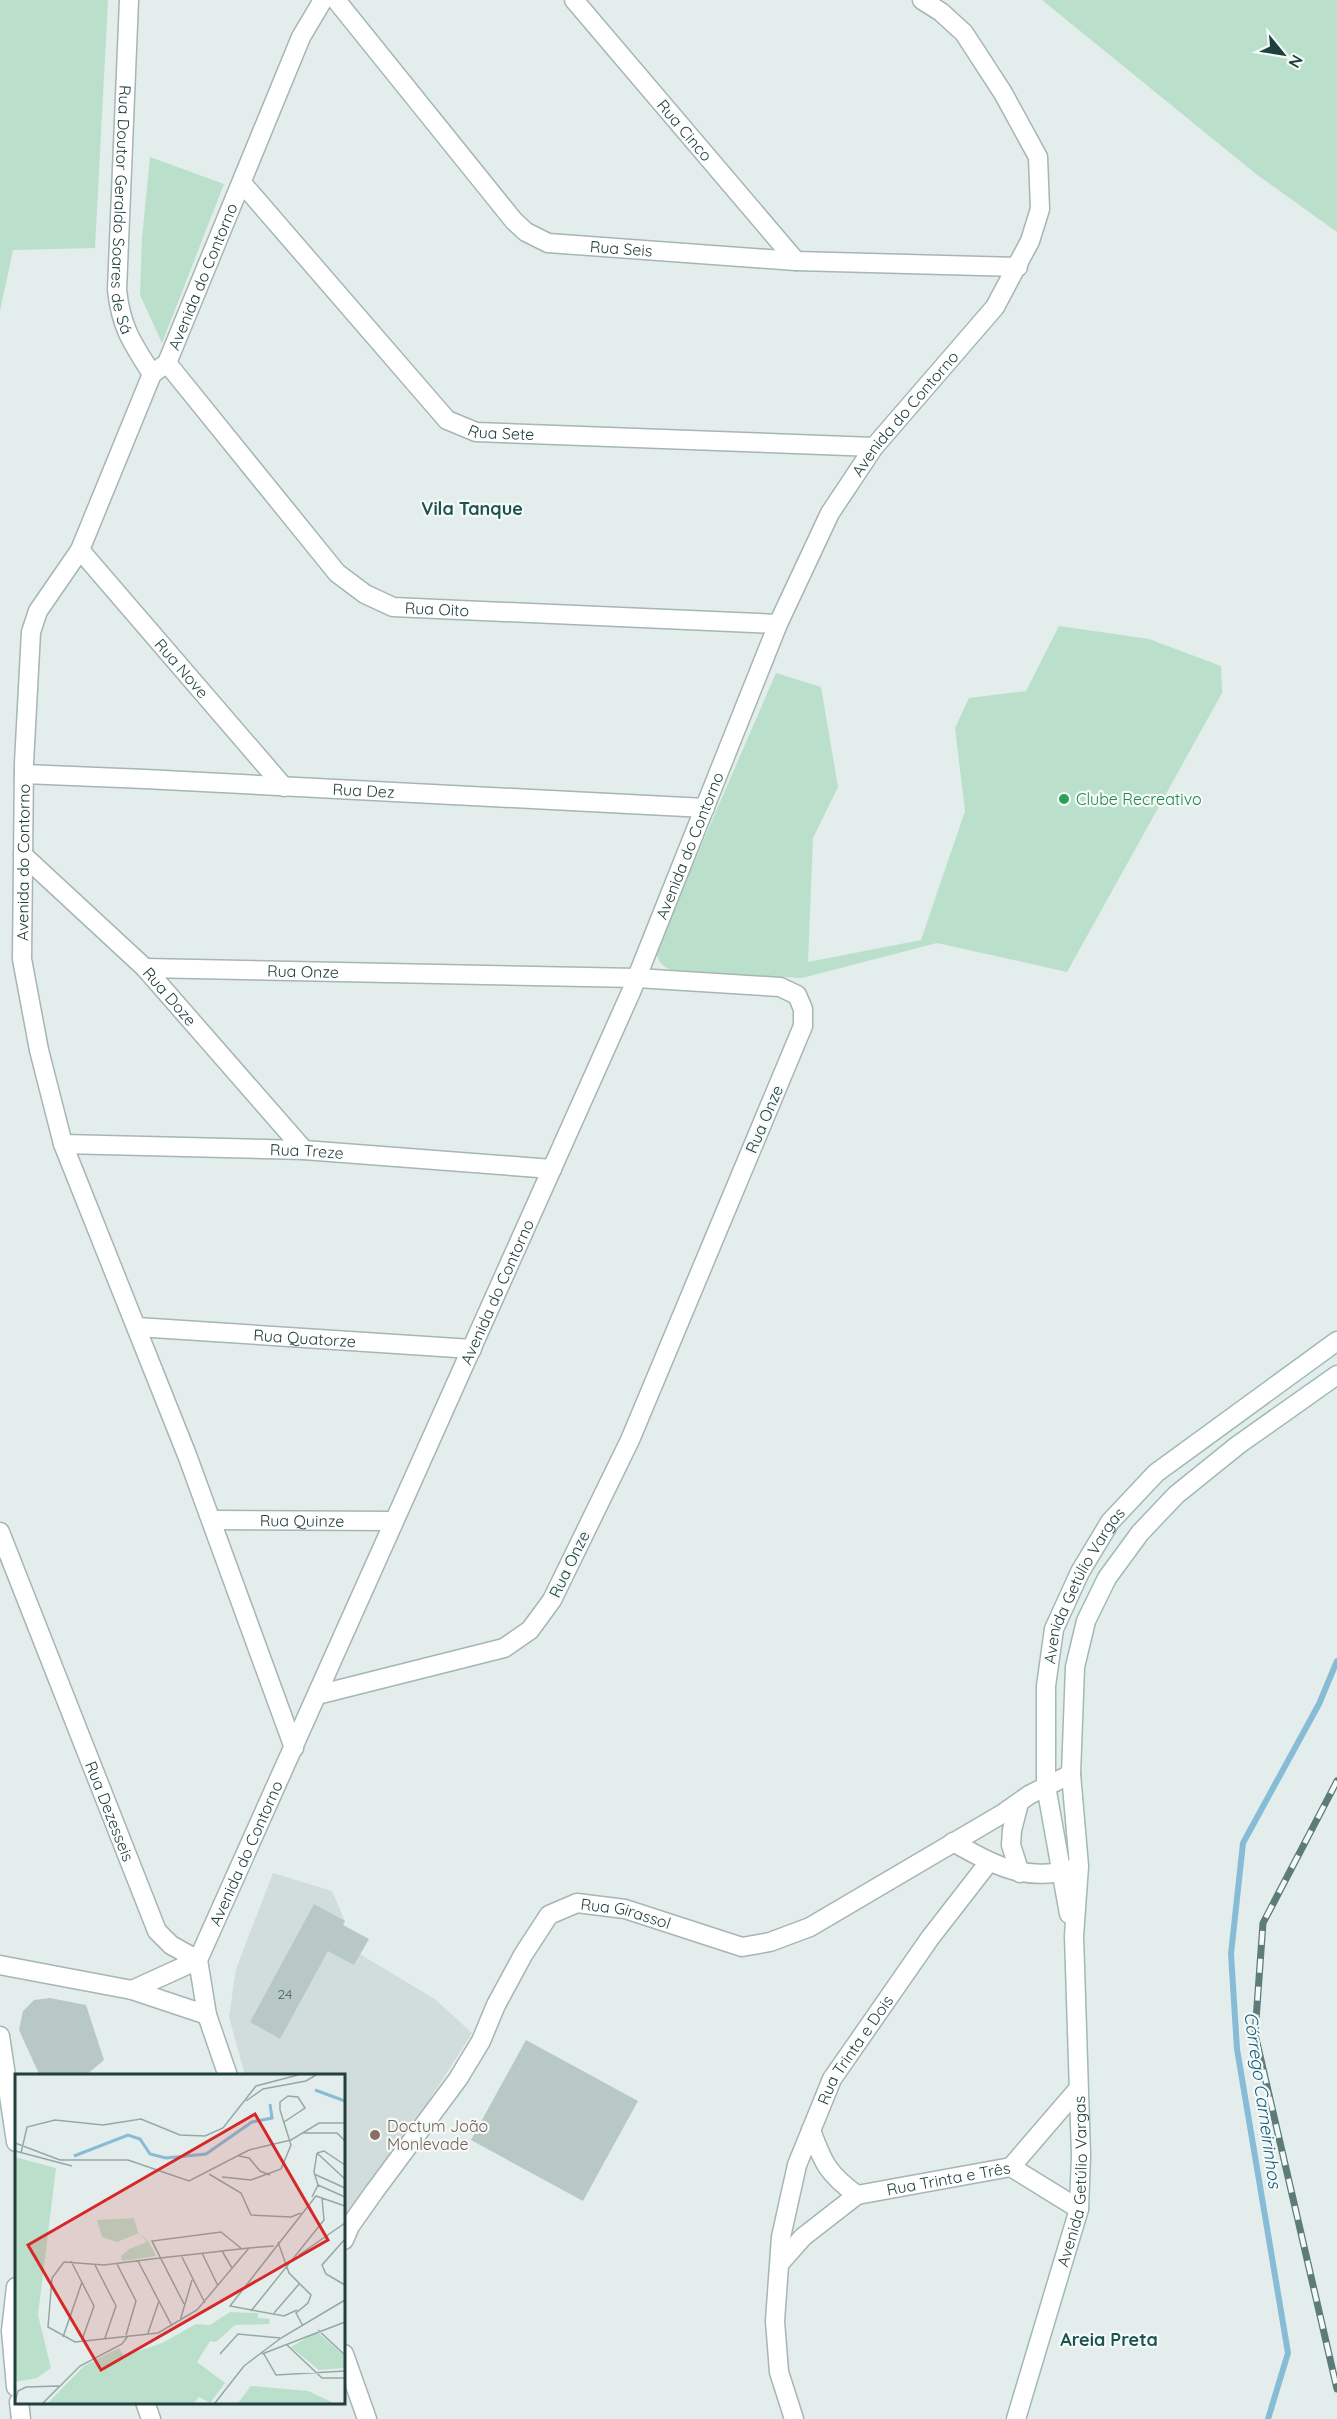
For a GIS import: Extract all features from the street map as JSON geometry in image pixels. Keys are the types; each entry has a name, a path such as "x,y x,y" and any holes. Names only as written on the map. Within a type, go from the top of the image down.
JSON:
{"street":[{"name":"Rua Doutor Geraldo Soares de Sá","path":"129,0 117,290 119,309 126,333 160,368"},
{"name":"Avenida do Contorno","path":"294,1748 212,1520 63,1144 39,1050 22,958 24,774 31,632 38,611 80,550 242,183 301,37 323,0"},
{"name":"Rua Seis","path":"336,0 514,221 526,232 548,243 796,261 1018,267"},
{"name":"Rua Cinco","path":"574,0 796,261"},
{"name":"Avenida do Contorno","path":"198,1960 637,978 778,624 830,513 873,447 995,307 1030,241 1040,209 1038,157 1003,93 964,33 941,12 922,0"},
{"name":"Rua Sete","path":"242,183 447,420 476,432 873,447"},
{"name":"Rua Oito","path":"160,368 336,573 364,594 393,607 778,624"},
{"name":"Rua Nove","path":"80,550 284,787"},
{"name":"Rua Dez","path":"24,774 705,808"},
{"name":"Rua Doze","path":"23,855 145,968 304,1150"},
{"name":"Rua Onze","path":"145,968 637,978 780,987 797,995 803,1009 803,1026 630,1440 552,1600 530,1630 504,1648 317,1695"},
{"name":"Rua Treze","path":"63,1144 304,1150 552,1169"},
{"name":"Rua Quatorze","path":"137,1327 472,1349"},
{"name":"Avenida Getúlio Vargas","path":"1074,1936 1060,1873 1046,1786 1046,1686 1054,1629 1080,1572 1110,1522 1156,1473 1337,1341"},
{"name":"Avenida Getúlio Vargas","path":"1016,2419 1079,2209 1081,2155 1074,1936 1079,1866 1071,1774 1075,1667 1086,1621 1107,1578 1140,1533 1176,1494 1238,1445 1337,1375"},
{"path":"1222,1424 1238,1445"},
{"name":"Rua Quinze","path":"212,1520 393,1521"},
{"name":"Rua Dezesseis","path":"0,1532 157,1931 171,1945 198,1960"},
{"name":"Rua Girassol","path":"345,2238 350,2226 374,2192 458,2079 481,2041 496,2005 523,1955 549,1915 578,1903 625,1909 742,1947 770,1942 810,1927 1046,1786 1071,1774"},
{"path":"1019,1803 1012,1830 1011,1845 1020,1873"},
{"path":"953,1842 989,1862 1020,1873 1060,1873 1079,1866"},
{"name":"Rua Trinta e Dois","path":"794,2419 779,2372 775,2321 781,2237 797,2165 832,2079 930,1938 989,1862"},
{"path":"132,1990 198,1960 207,2014 227,2074"},
{"path":"0,1965 132,1990 207,2014"},
{"path":"0,2035 15,2074"},
{"path":"0,2035 15,2135"},
{"name":"Rua Trinta e Três","path":"857,2195 1011,2167 1078,2090"},
{"path":"780,2263 803,2237 857,2195 842,2184 822,2162 811,2130"},
{"path":"1011,2167 1079,2209"},
{"path":"15,2296 11,2331 15,2376"},
{"path":"345,2357 367,2419"},
{"path":"345,2386 356,2419"},
{"path":"19,2404 21,2419"},
{"path":"145,2404 151,2419"}],"shaded area":[{"path":"273,1873 332,1891 345,1921 343,1925 360,1954 436,2000 472,2033 345,2230 345,2074 245,2074 229,2017 236,1969"}],"green space":[{"path":"0,0 108,0 95,248 13,250 0,311"},
{"path":"1042,0 1337,0 1337,232 1256,174"},
{"path":"150,157 224,184 162,343 140,295 142,238"},
{"name":"Clube Recreativo","path":"1059,626 1149,639 1221,666 1222,693 1067,972 937,943 802,978 680,972 667,968 661,963 656,950 776,673 821,687 838,787 813,838 808,962 921,940 965,811 955,728 969,698 1026,691"}],"building":[{"path":"314,1904 345,1921 343,1925 369,1939 354,1965 328,1951 280,2039 250,2022"},
{"path":"50,1998 86,2005 104,2060 87,2074 39,2074 19,2030 23,2011 34,2000"},
{"path":"526,2040 638,2101 583,2201 471,2140"}],"waterway":[{"name":"Córrego Carneirinhos","path":"1268,2419 1288,2353 1237,2049 1231,1954 1243,1843 1319,1704 1337,1661"}],"railway":[{"path":"1337,1781 1263,1923 1255,2034 1337,2389"}],"place":[{"name":"Clube Recreativo","path":"1064,799"},
{"name":"Doctum João Monlevade","path":"375,2135"}],"district":[{"name":"Vila Tanque","path":"472,508"},
{"name":"Areia Preta","path":"1109,2339"}]}
